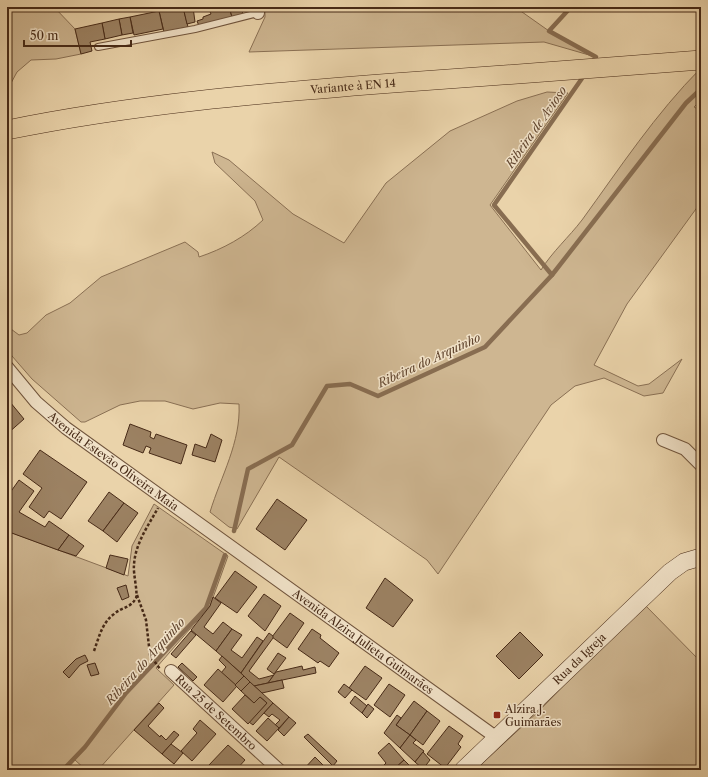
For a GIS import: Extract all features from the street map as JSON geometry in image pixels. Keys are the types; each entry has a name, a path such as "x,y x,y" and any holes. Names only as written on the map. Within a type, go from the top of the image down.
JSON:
{"main road":[{"name":"Variante à EN 14","path":"7,130 68,118 130,109 292,91 701,60"}],"street":[{"name":"Avenida Estevão Oliveira Maia","path":"7,367 36,402 66,428 230,544"},
{"path":"663,440 685,449 701,465"},
{"name":"Avenida Alzira Julieta Guimarães","path":"230,544 498,738"},
{"name":"Rua da Igreja","path":"463,770 670,572 684,562 701,557"},
{"name":"Rua 25 de Setembro","path":"171,671 279,770"}],"lane":[{"path":"98,47 196,28 258,10"}],"path":[{"path":"157,666 150,655 146,620 137,594 134,577 135,557 144,534 164,498"},
{"path":"94,651 101,628 113,614 130,606 137,594"}],"shaded area":[{"path":"7,7 54,7 75,29 81,54 56,59 31,60 17,72 10,85 7,87"},
{"path":"265,7 515,7 549,31 596,57 544,42 249,52 265,17"},
{"path":"701,68 701,100 694,107 701,111 701,202 627,304 594,365 638,386 649,384 682,359 663,393 644,396 604,378 575,386 551,405 438,574 427,560 279,457 237,529 229,527 210,512 234,445 239,418 239,404 220,403 193,409 165,401 140,401 120,405 85,422 81,422 32,379 7,349 7,326 19,335 27,333 46,315 70,303 101,277 185,242 198,252 199,257 233,242 249,232 263,220 255,201 215,163 212,152 229,160 293,214 344,243 386,183 450,131 517,101 547,92 568,93 490,205 541,270 550,257 582,220 653,122 684,85"},
{"path":"154,504 228,556 210,606 156,668 174,685 98,770 86,770 75,760 66,770 7,770 7,531 128,576 132,546"},
{"path":"645,605 701,662 701,770 475,770 540,710 594,654"}],"building":[{"path":"183,7 188,27 164,32 159,11"},
{"path":"183,7 193,7 195,22 187,24"},
{"path":"208,7 238,7 230,10 232,17 199,26 197,21 211,14"},
{"path":"241,7 243,14 232,17 230,10"},
{"path":"159,11 163,29 134,35 130,17"},
{"path":"130,17 133,33 122,35 119,19"},
{"path":"119,19 122,35 105,39 102,23"},
{"path":"102,23 105,39 90,42 92,51 81,54 75,29"},
{"path":"10,402 24,419 7,434 7,405"},
{"path":"130,424 151,432 150,437 154,439 156,434 187,445 181,464 149,453 151,448 146,446 143,453 123,445"},
{"path":"211,434 222,440 215,462 192,455 195,444 206,448"},
{"path":"40,450 87,482 61,519 49,511 44,518 29,507 42,488 23,474"},
{"path":"19,480 34,491 19,512 45,527 49,521 69,535 58,550 9,532 10,529 7,527 7,497"},
{"path":"109,492 124,503 103,531 88,521"},
{"path":"277,499 307,520 285,550 256,529"},
{"path":"124,503 138,513 117,542 103,531"},
{"path":"69,535 84,546 76,556 58,550"},
{"path":"110,555 128,559 124,575 106,568"},
{"path":"235,571 257,587 237,613 215,598"},
{"path":"385,578 413,600 393,627 366,608"},
{"path":"126,585 129,597 122,600 117,588"},
{"path":"264,594 281,606 265,631 248,616"},
{"path":"213,597 221,603 204,627 213,634 223,622 232,629 216,651 191,630 210,606"},
{"path":"290,613 304,623 287,648 272,637"},
{"path":"232,629 242,635 231,650 242,658 257,637 263,641 241,673 216,651"},
{"path":"312,629 321,635 320,638 339,653 329,667 320,661 318,663 298,649"},
{"path":"191,631 196,635 176,658 171,654"},
{"path":"520,632 543,655 519,679 496,656"},
{"path":"269,633 273,636 273,638 249,671 259,679 274,675 268,683 254,686 241,673"},
{"path":"278,653 286,658 274,674 267,669"},
{"path":"85,655 88,661 80,665 69,678 63,672 76,659"},
{"path":"222,656 244,676 235,685 221,673 226,667 219,660"},
{"path":"95,663 99,674 91,676 87,665"},
{"path":"182,663 197,677 193,681 178,667"},
{"path":"302,666 303,670 315,667 316,673 268,683 276,672"},
{"path":"365,666 382,678 366,700 349,688"},
{"path":"218,669 237,686 223,702 204,685"},
{"path":"244,676 250,682 241,691 235,685"},
{"path":"282,680 284,688 262,693 254,686"},
{"path":"250,682 273,703 253,725 249,722 267,703 260,697 254,703 241,691"},
{"path":"344,684 352,690 345,698 338,692"},
{"path":"389,684 405,695 390,717 374,705"},
{"path":"245,695 254,703 260,697 267,703 248,724 232,709"},
{"path":"355,696 367,706 362,713 350,703"},
{"path":"414,701 427,711 410,735 396,725"},
{"path":"159,703 164,708 148,726 160,737 161,735 166,740 174,731 179,735 162,754 134,730"},
{"path":"273,703 289,717 279,728 275,725 280,720 272,714 269,717 264,713"},
{"path":"368,704 374,709 367,718 362,713"},
{"path":"427,711 440,721 423,745 410,735"},
{"path":"397,715 401,718 396,725 410,735 400,748 384,733"},
{"path":"289,717 296,723 284,736 278,730"},
{"path":"268,718 279,728 267,741 256,731"},
{"path":"200,720 216,734 192,761 181,751 197,733 193,729"},
{"path":"449,726 463,736 458,744 461,747 445,768 427,754"},
{"path":"308,734 337,761 333,766 304,737"},
{"path":"410,735 416,740 413,743 424,751 415,762 400,748"},
{"path":"389,743 404,760 393,770 388,770 384,765 386,763 378,753"},
{"path":"171,744 183,753 174,764 162,754"},
{"path":"228,745 245,760 236,770 215,770 209,765"},
{"path":"423,752 430,760 423,769 415,762"},
{"path":"315,757 327,769 303,770"},
{"path":"404,760 414,770 393,770"}],"waterway":[{"name":"Ribeira de Avioso","path":"571,7 549,31 596,57 592,63"},
{"name":"Ribeira de Avioso","path":"552,275 494,205 585,74"},
{"name":"Ribeira do Arquinho","path":"234,531 248,469 292,445 327,386 350,384 378,396 485,347 552,275 686,103 701,89"},
{"name":"Ribeira do Arquinho","path":"63,770 85,747 126,693 206,608 225,555"}],"place":[{"name":"Alzira J. Guimarães","path":"497,715"}]}
